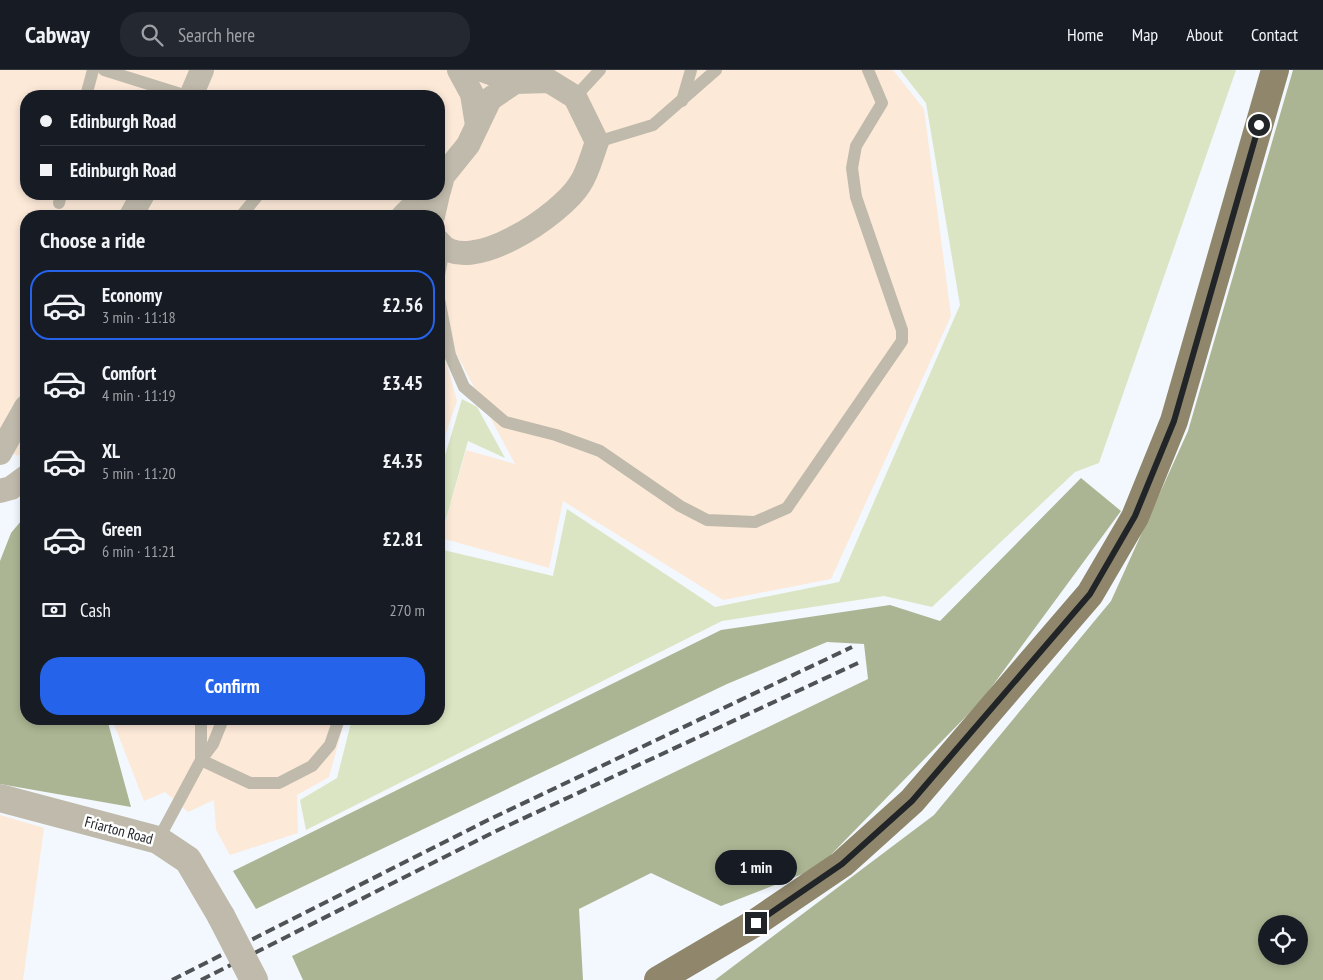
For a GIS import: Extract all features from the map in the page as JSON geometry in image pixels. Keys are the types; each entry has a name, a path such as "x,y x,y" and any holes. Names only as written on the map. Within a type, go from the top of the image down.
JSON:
{"main road":[{"path":"658,980 756,923 842,864 912,801 1090,594 1135,516 1174,421 1275,70"}],"street":[{"path":"194,90 202,70"},
{"path":"459,70 472,94 477,125"},
{"path":"445,247 458,254 501,246 544,220 580,185 597,142 575,97 550,81 515,82 482,70"},
{"path":"445,178 468,145 490,99 515,82"},
{"path":"409,210 419,200"},
{"path":"0,453 20,423"},
{"path":"0,491 11,488 20,481"},
{"name":"Friarton Road","path":"0,798 158,840 188,860 221,916 254,980"}],"lane":[{"path":"88,90 93,70"},
{"path":"104,70 168,90"},
{"path":"575,97 600,70"},
{"path":"682,101 691,70"},
{"path":"597,142 653,125 716,70"},
{"path":"445,330 450,355 464,387 505,422 556,435 600,451 680,506 707,520 755,522 787,508 902,341 902,330 856,196 852,168 856,146 882,103 868,70"},
{"path":"245,210 254,200"},
{"path":"201,725 201,760"},
{"path":"158,840 201,760 213,744 220,725"},
{"path":"201,760 250,783 279,783 312,766 330,745 337,725"}],"shaded area":[{"path":"0,70 893,70 924,109 951,316 831,579 723,600 563,501 549,568 445,539 445,524 466,450 515,464 456,353 445,312 445,210 20,210 20,454 17,456 0,443"},
{"path":"445,357 457,401 445,436"},
{"path":"114,725 343,725 329,777 297,795 298,833 230,855 216,830 214,800 188,812 165,792 144,801"},
{"path":"0,815 44,828 23,980 0,980"}],"green space":[{"path":"900,70 1236,70 1099,463 1075,472 932,607 884,596 722,621 306,830 300,800 337,778 350,725 445,725 445,550 553,576 567,509 715,607 839,582 960,305 926,103"},
{"path":"1293,70 1323,70 1323,980 715,980 934,815 1111,601 1188,431"},
{"path":"462,399 477,407 505,458 468,441 445,523 445,456"},
{"path":"1081,478 1121,511 982,700 818,868 721,906 651,873 579,909 583,980 303,980 292,956 868,679 864,644 827,642 727,684 256,909 233,871 721,630 890,605 940,621"},
{"path":"20,522 20,725 109,725 131,807 0,784 0,561 11,533"}],"railway":[{"path":"172,980 488,820 852,647"},
{"path":"201,980 494,832 858,663"}],"route":[{"path":"756,923 842,864 912,801 1090,594 1135,516 1174,421 1259,125"}]}
